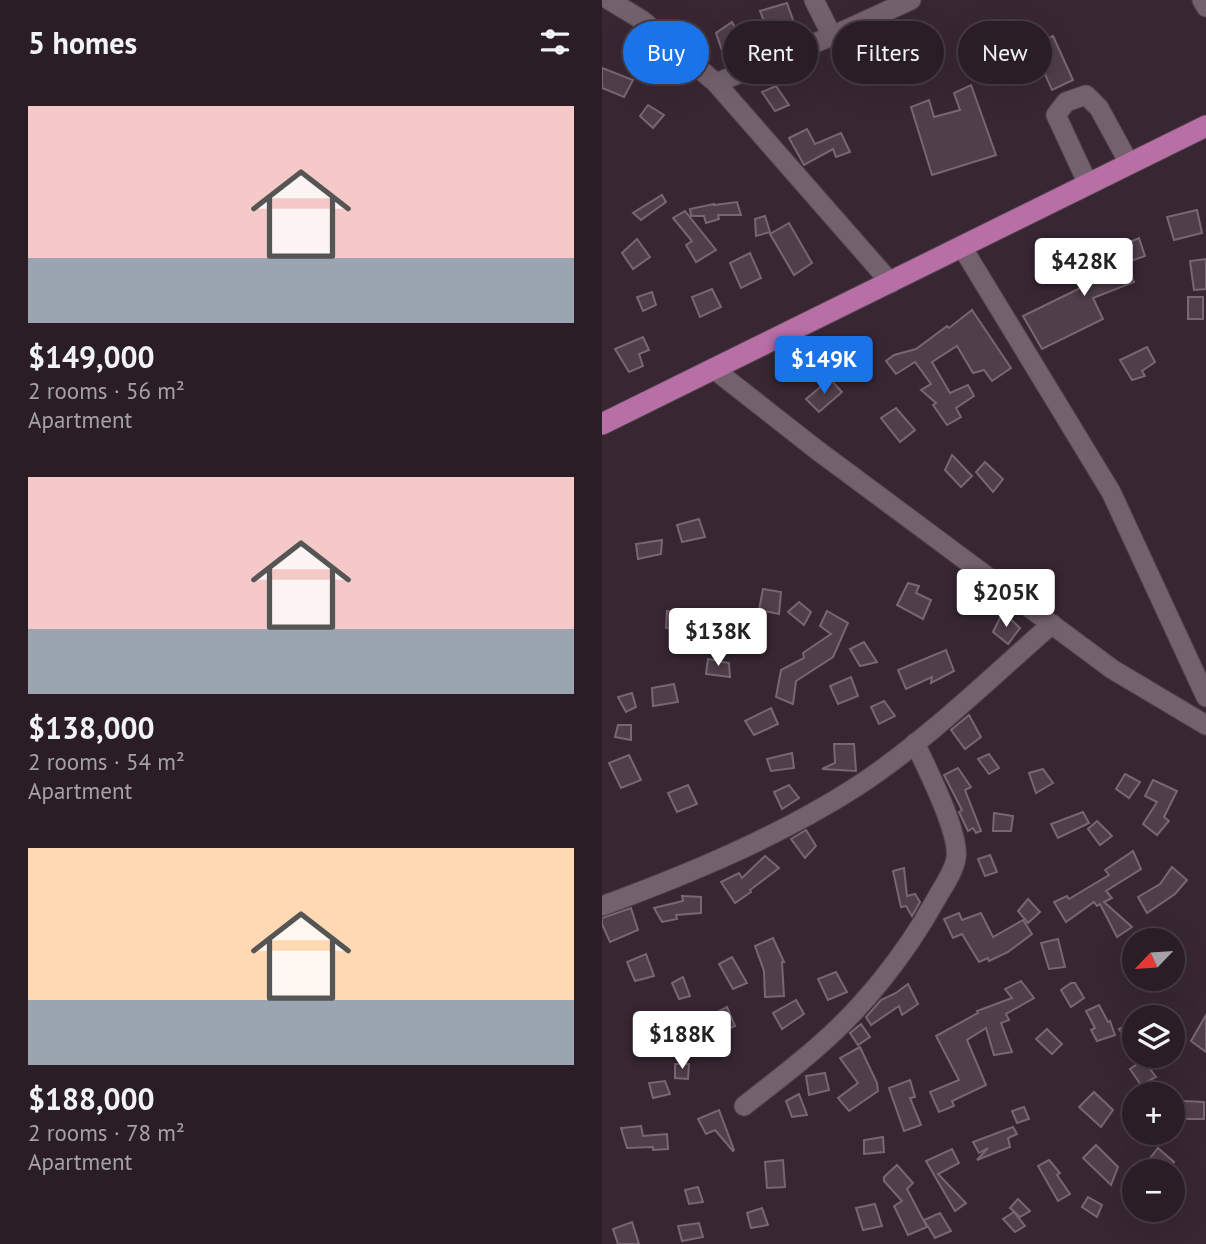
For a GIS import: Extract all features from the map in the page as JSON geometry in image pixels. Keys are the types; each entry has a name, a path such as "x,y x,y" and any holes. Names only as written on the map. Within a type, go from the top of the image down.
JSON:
{"main road":[{"path":"602,424 1206,126"}],"street":[{"path":"609,0 642,20 716,83 891,283"},
{"path":"814,0 831,36"},
{"path":"716,83 911,0"},
{"path":"1202,0 1206,7"},
{"path":"1087,184 1056,115 1066,102 1086,95 1099,108 1129,163"},
{"path":"962,247 1111,492 1206,697"},
{"path":"715,370 827,458 1112,669 1206,725"},
{"path":"602,906 676,879 784,827 855,788 915,743 1052,624"},
{"path":"744,1106 816,1048 863,1002 920,928 949,875 956,858 955,843 943,804 915,743"}],"building":[{"path":"787,3 793,21 764,21 760,11"},
{"path":"723,28 723,53 716,33"},
{"path":"1052,36 1073,80 1052,90 1049,84 1052,84"},
{"path":"602,68 623,76 623,84 631,84 624,97 602,88"},
{"path":"971,85 996,155 932,175 911,107 929,100 934,117 960,110 954,93"},
{"path":"776,86 789,105 775,111 762,92"},
{"path":"648,105 664,115 653,128 640,116"},
{"path":"807,129 815,144 841,133 850,152 836,157 833,149 804,165 789,138"},
{"path":"662,195 666,202 641,220 633,213"},
{"path":"737,202 741,215 718,215 719,219 706,223 704,216 691,216 690,209"},
{"path":"1197,210 1202,233 1174,240 1167,217"},
{"path":"685,211 716,250 696,262 686,245 692,241 673,218"},
{"path":"765,216 770,232 756,236 755,219"},
{"path":"789,223 812,263 794,275 770,234"},
{"path":"1139,238 1145,256 1125,263 1134,282 1093,298 1103,319 1042,349 1023,316 1103,277 1093,257"},
{"path":"637,239 650,257 633,269 622,253"},
{"path":"750,253 761,278 741,288 730,263"},
{"path":"1206,259 1206,289 1194,290 1190,261"},
{"path":"712,289 721,307 700,317 692,297"},
{"path":"652,292 656,305 643,311 637,297"},
{"path":"1188,297 1203,297 1203,319 1188,319"},
{"path":"972,310 1011,368 992,381 984,370 973,373 957,346 932,362 950,393 968,385 974,396 956,408 961,417 947,425 933,405 936,403 921,390 931,384 915,362 896,374 886,361 894,355 916,349"},
{"path":"643,337 649,350 639,354 643,366 629,372 615,349"},
{"path":"1147,347 1155,362 1142,371 1145,376 1132,380 1120,360"},
{"path":"830,379 842,392 819,412 806,399"},
{"path":"896,408 915,430 900,442 881,418"},
{"path":"952,455 972,476 961,487 945,470"},
{"path":"985,462 1003,479 993,492 976,472"},
{"path":"699,519 705,537 682,542 677,525"},
{"path":"662,540 661,554 638,559 636,544"},
{"path":"908,583 919,586 916,593 931,600 923,619 897,605"},
{"path":"763,589 781,592 779,614 759,610"},
{"path":"799,602 811,612 804,625 788,612"},
{"path":"667,611 691,615 687,631 666,628"},
{"path":"827,611 848,623 833,657 796,681 793,704 776,697 781,670 804,658 803,653 831,634 820,626"},
{"path":"1003,612 1020,628 1008,644 993,632"},
{"path":"864,642 877,662 860,666 850,649"},
{"path":"946,650 954,671 931,683 932,677 906,689 898,670"},
{"path":"708,659 729,663 730,677 706,674"},
{"path":"851,677 858,696 838,704 830,686"},
{"path":"674,684 678,702 653,706 652,688"},
{"path":"632,693 636,707 626,712 618,697"},
{"path":"884,701 895,716 879,724 871,707"},
{"path":"771,708 778,724 754,735 745,721"},
{"path":"969,715 981,737 965,749 951,730"},
{"path":"618,725 631,725 631,740 615,737"},
{"path":"834,744 854,744 856,771 822,769 835,763"},
{"path":"792,753 794,768 771,771 767,759"},
{"path":"989,754 999,768 989,774 978,759"},
{"path":"629,755 641,780 621,788 609,763"},
{"path":"958,768 971,787 965,790 981,831 976,833 973,828 968,831 959,812 962,810 944,775"},
{"path":"1043,769 1053,783 1036,793 1029,773"},
{"path":"1125,774 1140,782 1129,798 1116,789"},
{"path":"1153,780 1177,791 1164,817 1169,821 1157,835 1143,824 1157,802 1145,796"},
{"path":"688,785 697,804 677,812 668,793"},
{"path":"789,785 799,798 782,809 774,792"},
{"path":"1083,812 1089,823 1058,838 1051,824"},
{"path":"994,813 1013,816 1011,831 993,831"},
{"path":"1097,821 1112,836 1100,845 1088,829"},
{"path":"806,830 816,846 805,858 791,839"},
{"path":"1133,851 1141,869 1106,891 1112,898 1104,902 1132,927 1122,928 1122,934 1117,937 1100,904 1097,906 1094,902 1066,922 1054,902 1067,896 1069,899 1109,875 1105,870"},
{"path":"990,855 997,872 985,876 978,859"},
{"path":"765,856 779,868 735,903 721,882 739,873 742,878"},
{"path":"1172,867 1187,880 1175,894 1147,913 1138,897 1160,884"},
{"path":"904,868 907,896 915,894 920,902 912,916 906,906 901,907 893,871"},
{"path":"682,896 701,897 701,913 676,915 677,919 662,922 654,908 683,901"},
{"path":"1028,899 1040,912 1028,923 1018,911"},
{"path":"631,908 638,930 610,942 602,918"},
{"path":"959,913 962,920 981,913 993,937 1023,920 1032,934 1008,952 989,961 988,958 979,962 962,934 953,938 944,919"},
{"path":"773,938 784,962 784,996 765,997 764,971 755,946"},
{"path":"1058,939 1065,967 1049,969 1041,943"},
{"path":"646,954 654,976 635,981 627,962"},
{"path":"732,957 747,983 733,989 719,964"},
{"path":"836,972 847,992 828,1000 818,979"},
{"path":"683,977 690,996 679,999 672,983"},
{"path":"1021,981 1034,998 1006,1014 1009,1020 1001,1023 1012,1052 994,1055 986,1028 967,1040 986,1085 952,1101 954,1106 939,1112 930,1092 959,1080 936,1036 978,1013 977,1011 1012,998 1005,989"},
{"path":"1075,983 1084,998 1071,1007 1061,990"},
{"path":"908,984 918,1004 902,1015 899,1006 871,1025 866,1017 881,1000"},
{"path":"796,1000 804,1014 782,1029 773,1013"},
{"path":"1099,1005 1108,1022 1110,1021 1115,1035 1097,1041 1091,1030 1095,1028 1086,1011"},
{"path":"727,1007 735,1026 711,1037 701,1020"},
{"path":"1206,1015 1206,1052 1191,1041"},
{"path":"861,1024 870,1037 858,1045 850,1033"},
{"path":"1047,1029 1062,1044 1052,1054 1036,1039"},
{"path":"860,1047 877,1083 878,1091 849,1111 838,1098 858,1083 840,1058"},
{"path":"675,1064 689,1064 688,1079 675,1078"},
{"path":"1149,1068 1156,1077 1147,1082 1139,1082 1130,1069"},
{"path":"825,1073 829,1090 809,1095 806,1076"},
{"path":"910,1080 915,1097 910,1098 921,1125 904,1131 889,1088"},
{"path":"665,1081 670,1094 653,1098 649,1083"},
{"path":"1094,1092 1113,1110 1101,1127 1079,1107"},
{"path":"799,1094 807,1115 792,1117 786,1101"},
{"path":"1185,1101 1204,1102 1204,1119 1186,1119"},
{"path":"1024,1107 1029,1119 1017,1123 1012,1111"},
{"path":"719,1110 733,1151 715,1130 706,1134 698,1119"},
{"path":"641,1126 643,1136 667,1134 668,1149 627,1148 621,1128"},
{"path":"1013,1127 1017,1134 1008,1138 1010,1147 977,1160 988,1148 979,1153 973,1142"},
{"path":"883,1137 884,1152 864,1154 864,1140"},
{"path":"1096,1145 1118,1167 1111,1185 1083,1158"},
{"path":"1158,1148 1171,1159 1149,1159"},
{"path":"952,1149 959,1163 938,1174 966,1203 955,1211 926,1161"},
{"path":"783,1160 785,1187 767,1188 765,1162"},
{"path":"1049,1160 1060,1173 1057,1175 1070,1194 1058,1201 1038,1166"},
{"path":"897,1165 913,1183 907,1189 927,1227 908,1235 894,1206 902,1201 884,1181 884,1177"},
{"path":"698,1187 703,1202 689,1204 685,1190"},
{"path":"1088,1197 1102,1205 1097,1217 1082,1207"},
{"path":"1018,1199 1030,1211 1020,1217 1010,1208"},
{"path":"875,1204 882,1226 863,1230 856,1208"},
{"path":"762,1208 768,1225 751,1228 747,1213"},
{"path":"1014,1212 1025,1226 1015,1232 1003,1219"},
{"path":"940,1213 951,1231 935,1238 924,1220"},
{"path":"632,1222 639,1244 618,1244 613,1229"},
{"path":"699,1223 703,1237 682,1241 678,1226"}]}
